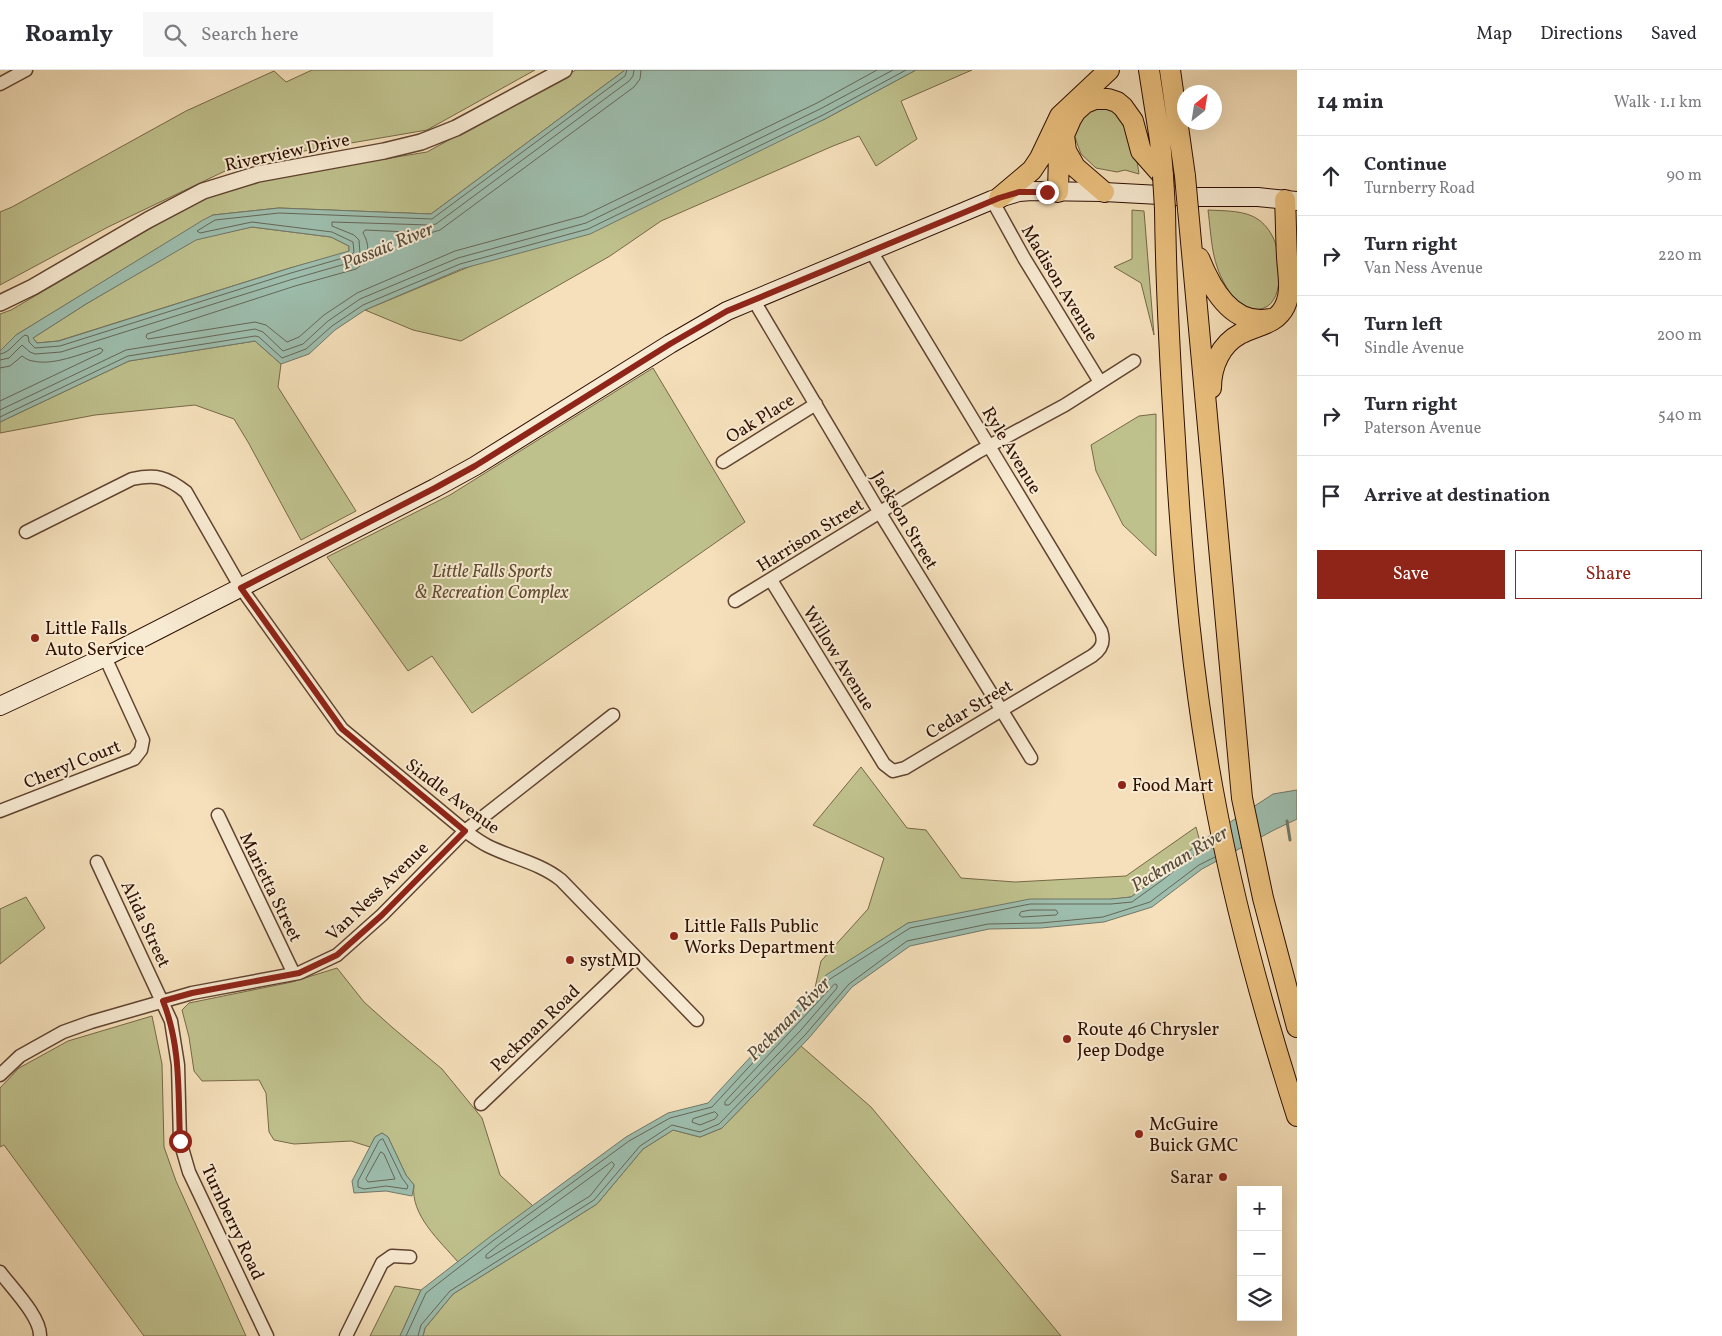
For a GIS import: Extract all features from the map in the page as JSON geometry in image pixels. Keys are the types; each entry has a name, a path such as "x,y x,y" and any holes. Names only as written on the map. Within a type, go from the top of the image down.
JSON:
{"highway":[{"path":"1053,192 1059,153 1060,116 1109,70"},
{"path":"1149,70 1160,140 1163,176 1170,359 1187,608 1203,729 1228,866 1252,968 1268,1027 1297,1116"},
{"path":"1170,70 1186,176 1193,203 1191,237 1242,798 1263,898 1297,1027"},
{"path":"995,199 1032,170 1076,111 1085,103 1102,98 1117,102 1123,107 1133,122 1141,151 1163,176"},
{"path":"1058,136 1075,167 1104,192"},
{"path":"1211,460 1211,383 1217,359 1236,336 1261,326 1275,318 1284,309 1289,292 1291,200"},
{"path":"1191,237 1209,282 1229,307 1249,319 1264,320 1275,318"}],"main road":[{"path":"0,706 105,657 435,488 475,466 704,323 753,299 995,199 1019,192 1104,192 1193,203 1258,197 1291,200"}],"street":[{"path":"0,84 26,70"},
{"name":"Riverview Drive","path":"0,303 40,283 148,220 203,191 258,174 422,142 456,128 564,70"},
{"name":"Madison Avenue","path":"995,199 1024,258 1100,382"},
{"name":"Ryle Avenue","path":"871,251 1100,630 1103,636 1100,650 1081,662"},
{"name":"Jackson Street","path":"753,299 1000,711 1031,758"},
{"name":"Harrison Street","path":"735,600 989,447 1065,405 1134,361"},
{"name":"Oak Place","path":"723,462 816,404"},
{"name":"Sindle Avenue","path":"26,532 132,479 145,476 172,481 186,492 241,588 342,729 465,831 486,846 552,873 564,883 697,1020"},
{"name":"Willow Avenue","path":"771,580 878,754"},
{"name":"Cheryl Court","path":"0,811 114,768 138,755 144,740 105,657"},
{"name":"Cedar Street","path":"878,754 887,767 893,771 900,770 1081,662"},
{"name":"Van Ness Avenue","path":"0,1074 20,1056 63,1032 192,993 294,974 337,955 357,939 465,831 613,715"},
{"name":"Marietta Street","path":"218,815 294,974"},
{"name":"Alida Street","path":"97,862 163,1001"},
{"name":"Peckman Road","path":"482,1104 635,956"},
{"name":"Turnberry Road","path":"163,1001 171,1021 178,1065 180,1141 189,1172 267,1336"},
{"path":"346,1336 382,1263 392,1256 410,1257"},
{"path":"0,1272 35,1317 40,1336"}],"green space":[{"path":"312,70 535,70 427,130 246,161 108,227 0,285 0,212 186,111 274,71 286,82"},
{"path":"576,70 625,70 431,214 279,208 213,215 16,335 0,351 0,314 11,310 187,207 239,184 427,152"},
{"path":"916,70 972,70 901,101 917,139 876,166 859,136 833,146 661,221 610,256 461,341 413,330 365,310 825,119"},
{"path":"1096,102 1114,110 1134,141 1139,174 1125,170 1117,172 1096,168 1081,154 1073,132 1084,111"},
{"path":"1132,210 1144,211 1154,335 1141,283 1114,267 1132,259"},
{"path":"1208,210 1248,214 1264,224 1272,236 1279,262 1278,285 1276,295 1271,303 1263,308 1243,308 1228,294 1229,291 1216,262"},
{"path":"252,227 331,237 349,246 349,252 290,268 58,341 37,343 33,338 86,304 196,239"},
{"path":"255,341 281,364 278,387 356,511 301,540 234,419 195,405 95,415 0,433 0,422 129,361"},
{"name":"Little Falls Sports & Recreation Complex","path":"653,368 745,522 472,713 432,656 408,671 327,557 450,495"},
{"path":"1156,414 1156,556 1123,525 1096,471 1091,445 1139,416"},
{"path":"861,767 907,828 926,830 961,878 1015,882 1126,876 1196,827 1200,842 1131,897 908,923 838,968 815,988 821,961 868,909 884,858 813,825"},
{"path":"26,897 45,928 0,964 0,909"},
{"path":"337,968 364,1002 442,1069 482,1118 500,1175 533,1206 458,1262 421,1217 414,1196 414,1185 406,1175 388,1137 382,1133 375,1137 370,1147 351,1141 294,1144 274,1140 269,1132 266,1093 259,1080 202,1081 194,1071 189,1037 182,1010 189,1003 292,982"},
{"path":"152,1016 162,1064 164,1147 176,1181 246,1336 144,1336 4,1145 0,1147 0,1088 19,1068 68,1041"},
{"path":"801,1046 871,1107 1061,1336 423,1336 425,1328 453,1294 597,1204 643,1149 673,1130 700,1137 722,1128"},
{"path":"395,1286 421,1290 400,1336 370,1336"}],"water":[{"name":"Passaic River","path":"625,70 916,70 825,119 590,234 461,269 365,310 335,330 309,354 281,364 255,341 129,361 0,422 0,351 16,335 213,215 279,208 431,214","holes":["252,227 331,237 349,246 349,251 59,341 37,343 33,338 86,304 196,240"]},
{"name":"Peckman River","path":"1297,790 1297,819 1202,869 1152,907 1104,922 1041,928 989,929 910,946 852,987 809,1038 722,1128 700,1137 673,1130 643,1149 597,1204 453,1294 425,1328 423,1336 400,1336 421,1290 626,1137 668,1113 708,1103 826,975 908,923 1030,899 1111,899 1131,897 1200,842 1273,794"},
{"path":"382,1133 388,1137 406,1175 414,1185 412,1196 386,1191 354,1193 352,1181 375,1137"}],"waterway":[{"path":"1287,821 1290,840"}],"place":[{"name":"Little Falls Auto Service","path":"35,638"},
{"name":"Food Mart","path":"1122,785"},
{"name":"Little Falls Public Works Department","path":"674,936"},
{"name":"systMD","path":"570,960"},
{"name":"Route 46 Chrysler Jeep Dodge","path":"1067,1039"},
{"name":"McGuire Buick GMC","path":"1139,1134"},
{"name":"Sarar","path":"1223,1177"}],"route":[{"path":"180,1141 178,1065 171,1021 163,1001 192,993 299,973 337,955 382,915 465,831 342,729 241,588 475,466 704,323 727,311 999,198 1019,192 1047,192"}]}
